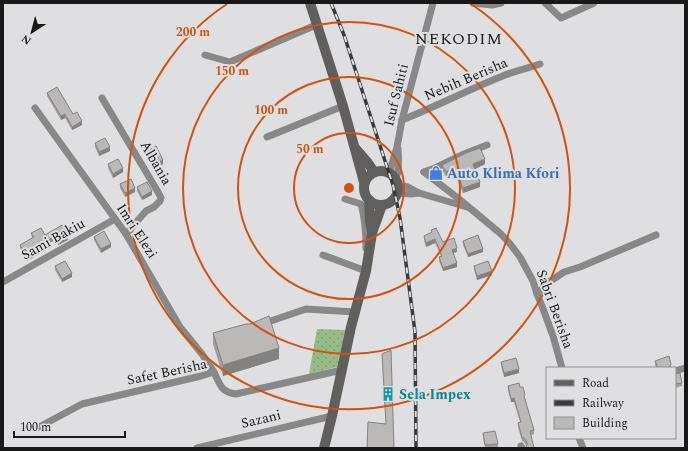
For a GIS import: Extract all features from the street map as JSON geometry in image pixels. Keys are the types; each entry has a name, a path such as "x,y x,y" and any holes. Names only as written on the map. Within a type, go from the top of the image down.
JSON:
{"street":[{"path":"310,3 355,148 364,182 365,202 372,233"},
{"name":"Isuf Sahiti","path":"395,183 399,157 397,147 402,120 433,3"},
{"path":"473,3 492,5 501,3"},
{"path":"545,3 560,18 594,3"},
{"path":"205,55 230,62 316,25"},
{"name":"Nebih Berisha","path":"402,120 424,112 475,87 506,74 540,64"},
{"name":"Albania","path":"102,98 161,198 154,207 146,211 126,234"},
{"path":"266,137 343,106"},
{"name":"Imri Elezi","path":"35,108 126,234 180,327 202,354 214,372"},
{"name":"Sabri Berisha","path":"487,145 424,172 501,234 520,257 533,281 553,336 562,367"},
{"path":"355,148 374,172"},
{"path":"345,199 382,205 395,198 395,183 384,171 374,172 364,182"},
{"name":"Sabri Berisha","path":"395,183 411,194 419,193 470,208"},
{"path":"364,270 366,234 363,211 365,202"},
{"path":"324,448 372,233 382,205"},
{"name":"Sami Bakiu","path":"3,282 115,219"},
{"path":"537,294 549,282 564,272 580,267 656,235"},
{"path":"323,255 364,270"},
{"path":"254,327 306,309 355,312"},
{"name":"Safet Berisha","path":"40,427 82,404 214,372 223,390 236,394 342,370"},
{"name":"Sazani","path":"196,448 332,416"}],"green space":[{"path":"317,329 346,330 341,366 309,374"}],"building":[{"path":"57,87 73,114 77,112 82,121 72,127 65,114 61,116 47,93"},
{"path":"105,138 110,147 99,152 95,143"},
{"path":"156,146 163,160 153,165 146,152"},
{"path":"480,148 485,159 473,164 480,182 463,188 454,167 446,172 442,165"},
{"path":"118,159 123,168 113,174 108,164"},
{"path":"131,179 135,188 125,193 120,184"},
{"path":"147,182 152,191 142,197 137,187"},
{"path":"62,225 68,236 58,242 55,236 35,248 37,251 27,257 20,245 34,237 31,233 41,228 45,235"},
{"path":"436,228 443,242 454,238 457,248 452,250 457,263 443,268 439,257 442,256 435,239 426,243 424,236"},
{"path":"104,231 111,244 101,249 94,237"},
{"path":"478,235 483,249 468,254 463,241"},
{"path":"65,261 72,273 62,279 55,266"},
{"path":"488,261 492,271 477,276 474,266"},
{"path":"269,316 279,348 223,365 213,333 250,324"},
{"name":"Sela Impex","path":"391,350 394,448 367,448 368,422 386,424 382,354"},
{"path":"669,356 671,364 670,367 658,367 655,361"},
{"path":"516,358 519,369 504,373 501,362"},
{"path":"680,373 682,383 676,384 676,374"},
{"path":"519,383 520,387 523,387 524,396 534,430 530,431 534,448 525,448 527,442 522,437 518,423 521,422 514,398 511,399 508,386"},
{"path":"495,431 498,444 485,445 483,433"}],"railway":[{"path":"331,3 344,35 393,185 400,218 415,332 416,448"}],"place":[{"name":"Auto Klima Kfori","path":"436,173"},
{"name":"Sela Impex","path":"388,394"}],"district":[{"name":"NEKODIM","path":"459,39"}]}
